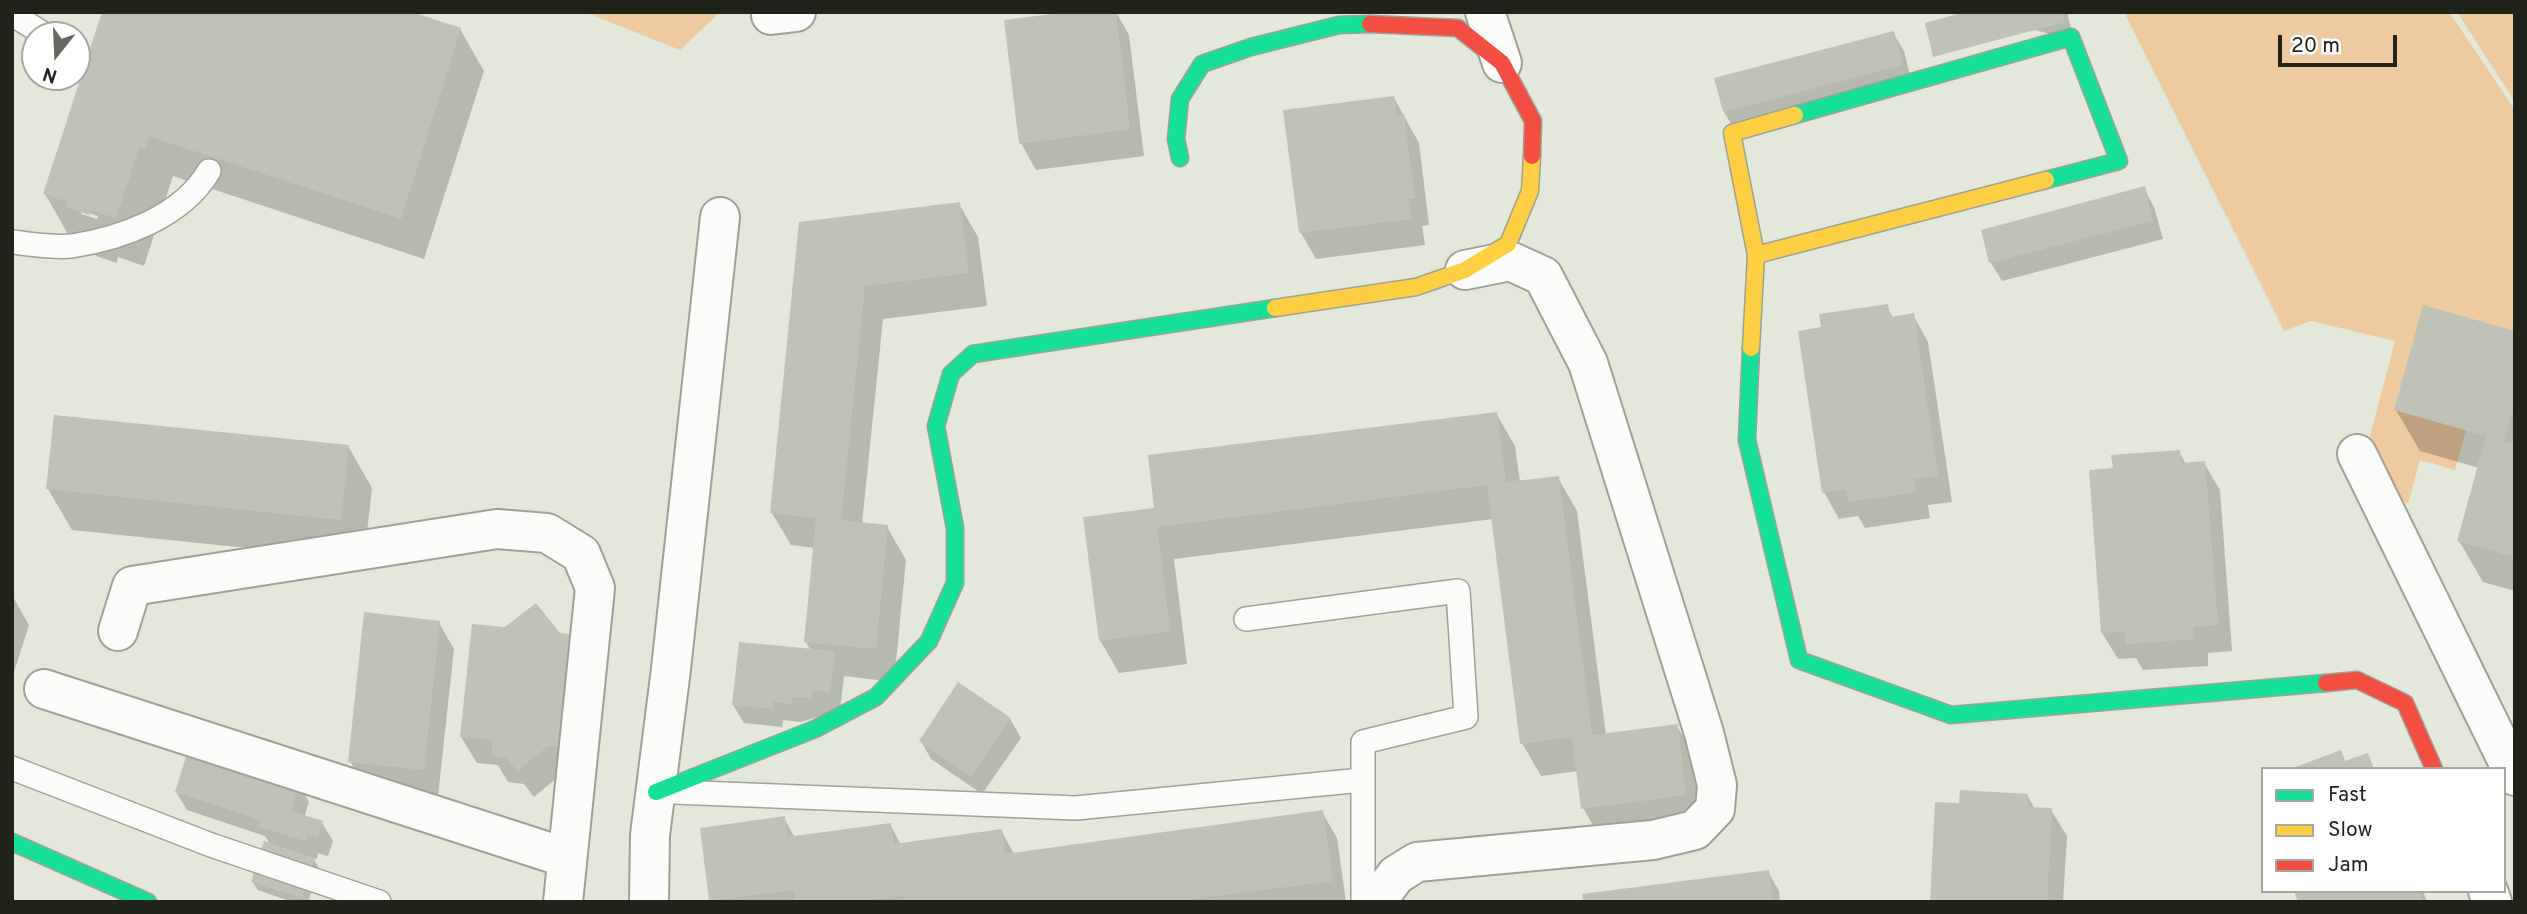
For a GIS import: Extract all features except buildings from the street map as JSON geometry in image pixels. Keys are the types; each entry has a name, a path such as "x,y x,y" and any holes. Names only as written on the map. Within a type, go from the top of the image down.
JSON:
{"street":[{"path":"1465,270 1508,244 1530,191 1533,121 1503,63 1485,12"},
{"path":"1180,158 1176,139 1180,99 1202,64 1251,47 1339,25 1392,23 1458,28 1503,63"},
{"path":"1756,255 2119,161 2071,37 1732,134 1756,255 1747,440 1799,660 1951,715 2357,680 2405,703 2433,767"},
{"path":"649,902 650,835 720,217"},
{"path":"656,792 815,729 876,697 929,641 955,583 955,528 936,426 951,374 973,354 1416,287 1465,270 1510,261 1543,276 1588,363 1704,733 1717,785 1715,809 1695,830 1653,840 1417,862 1396,875 1376,902"},
{"path":"2357,454 2515,776"},
{"path":"118,631 132,586 497,529 547,533 581,554 595,588 563,902"},
{"path":"44,689 567,858"},
{"path":"12,842 148,902"}],"lane":[{"path":"12,242 69,246 136,230 197,192 209,171"},
{"path":"1246,619 1458,591 1466,717 1363,742 1363,902"},
{"path":"12,768 211,845 379,902"},
{"path":"656,792 1076,808 1362,780"}],"shaded area":[{"path":"585,12 720,12 680,50"},
{"path":"2124,12 2449,12 2515,110 2515,331 2466,430 2455,470 2420,460 2408,504 2401,500 2370,436 2395,341 2311,321 2284,331"},
{"path":"2457,12 2515,12 2515,102"}],"traffic: fast":[{"path":"1180,158 1176,139 1180,99 1202,64 1251,47 1339,25 1370,24"},
{"path":"1795,115 2071,37 2119,161 2046,180"},
{"path":"656,792 815,729 876,697 929,641 955,583 955,528 936,426 951,374 973,354 1275,308"},
{"path":"1751,348 1747,440 1799,660 1951,715 2326,683"},
{"path":"12,842 148,902"}],"traffic: slow":[{"path":"1751,348 1756,255 1732,133 1795,115"},
{"path":"1275,308 1416,287 1465,270 1508,244 1530,191 1532,156"},
{"path":"1756,255 2046,180"}],"traffic: jam":[{"path":"1370,24 1458,28 1502,63 1533,121 1532,156"},
{"path":"2326,683 2357,680 2405,703 2433,767"}]}
